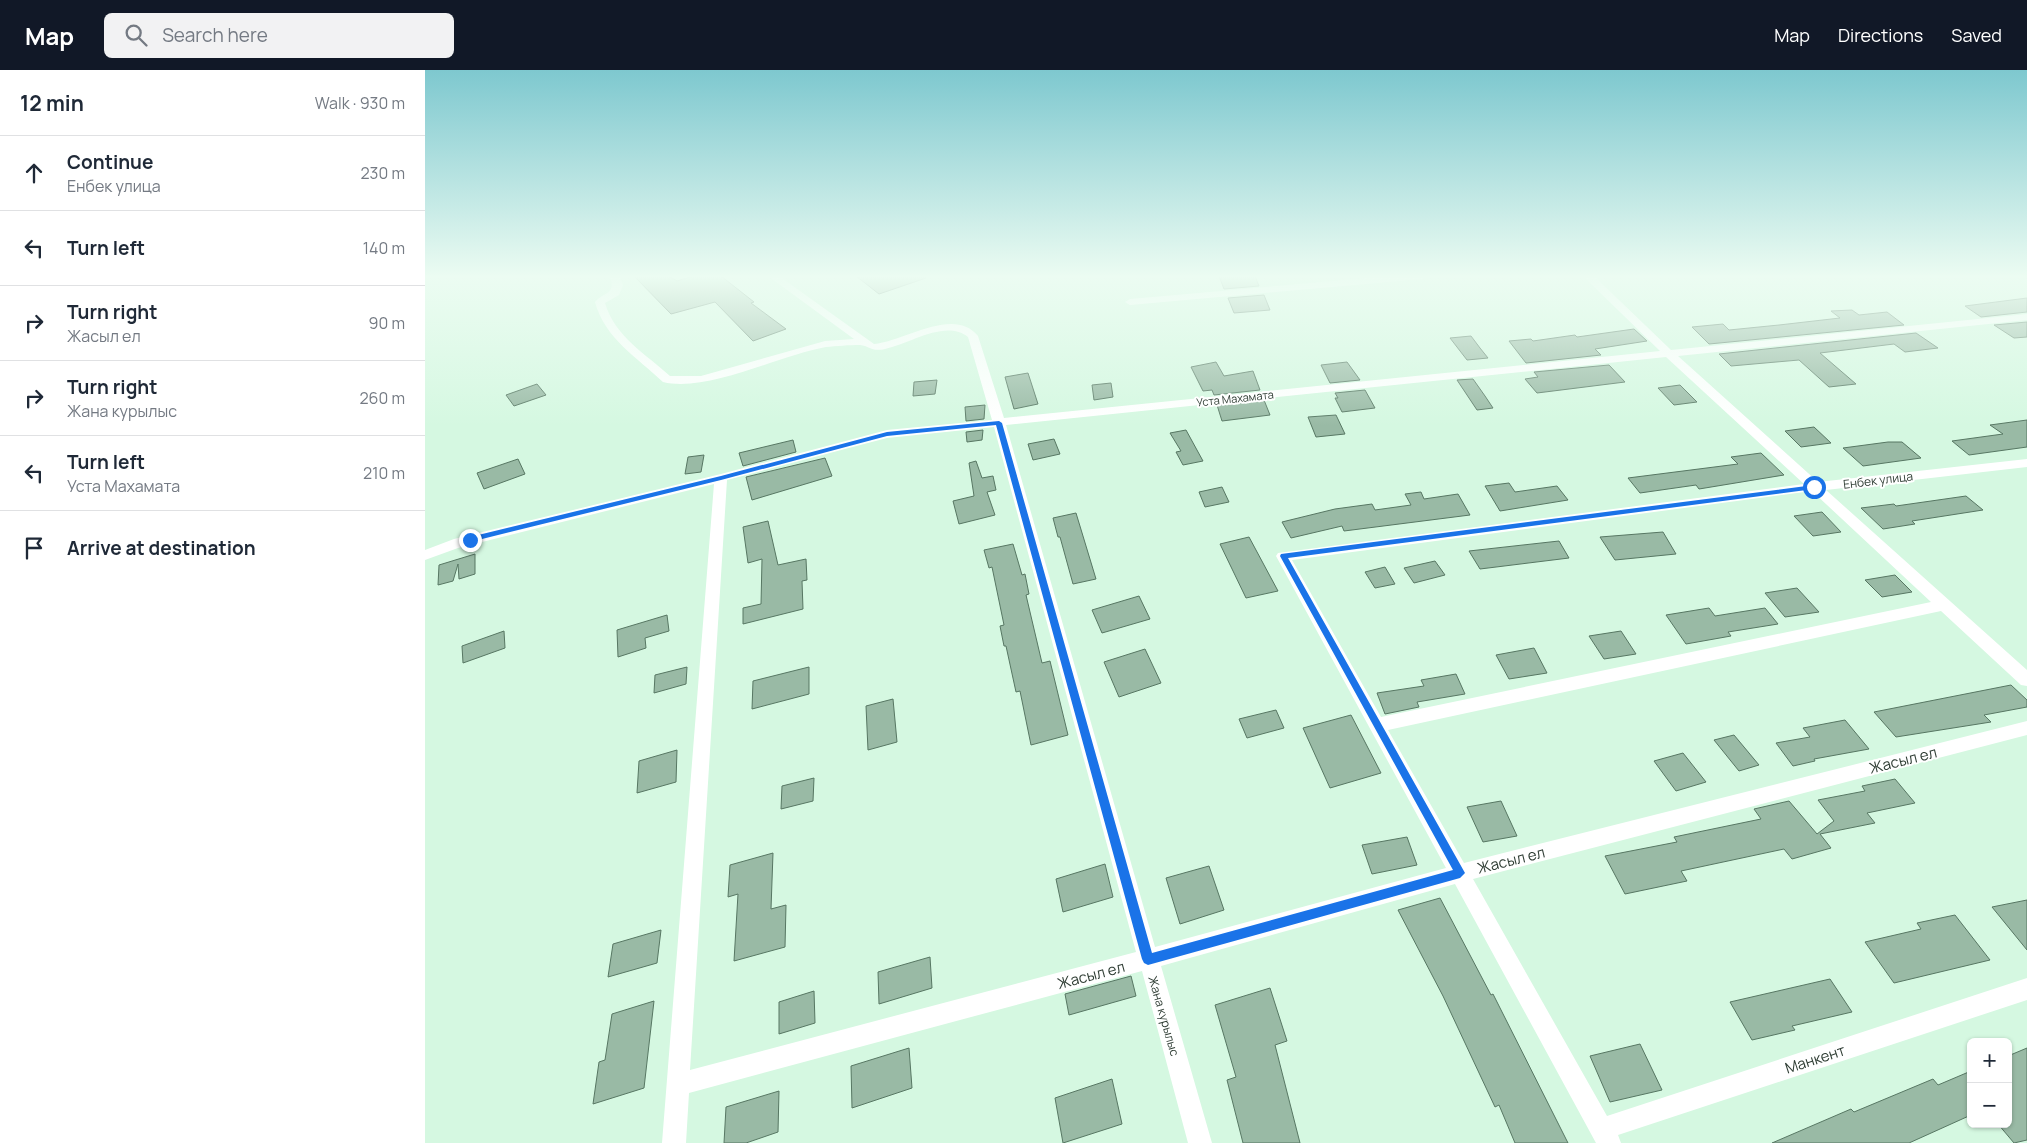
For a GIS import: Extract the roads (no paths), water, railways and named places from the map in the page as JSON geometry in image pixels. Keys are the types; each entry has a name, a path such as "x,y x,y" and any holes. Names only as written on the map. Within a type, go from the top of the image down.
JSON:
{"street":[{"name":"Жана курылыс","path":"611,326 618,335 667,380 701,379 825,344 865,342"},
{"name":"Жана курылыс","path":"843,326 872,347 885,347 945,327 962,328 973,336 999,423 1199,1143"},
{"path":"1640,326 1942,605 2027,680"},
{"name":"Уста Махамата","path":"425,555 455,544 721,478 887,434 1939,326"},
{"name":"Енбек улица","path":"1377,725 1283,556 1814,487 2027,463"},
{"path":"674,1143 721,478"},
{"path":"1606,1136 1377,725 1942,605"},
{"name":"Жасыл ел","path":"678,1085 1460,873 2027,728"},
{"name":"Манкент","path":"1606,1136 2027,989"}]}
